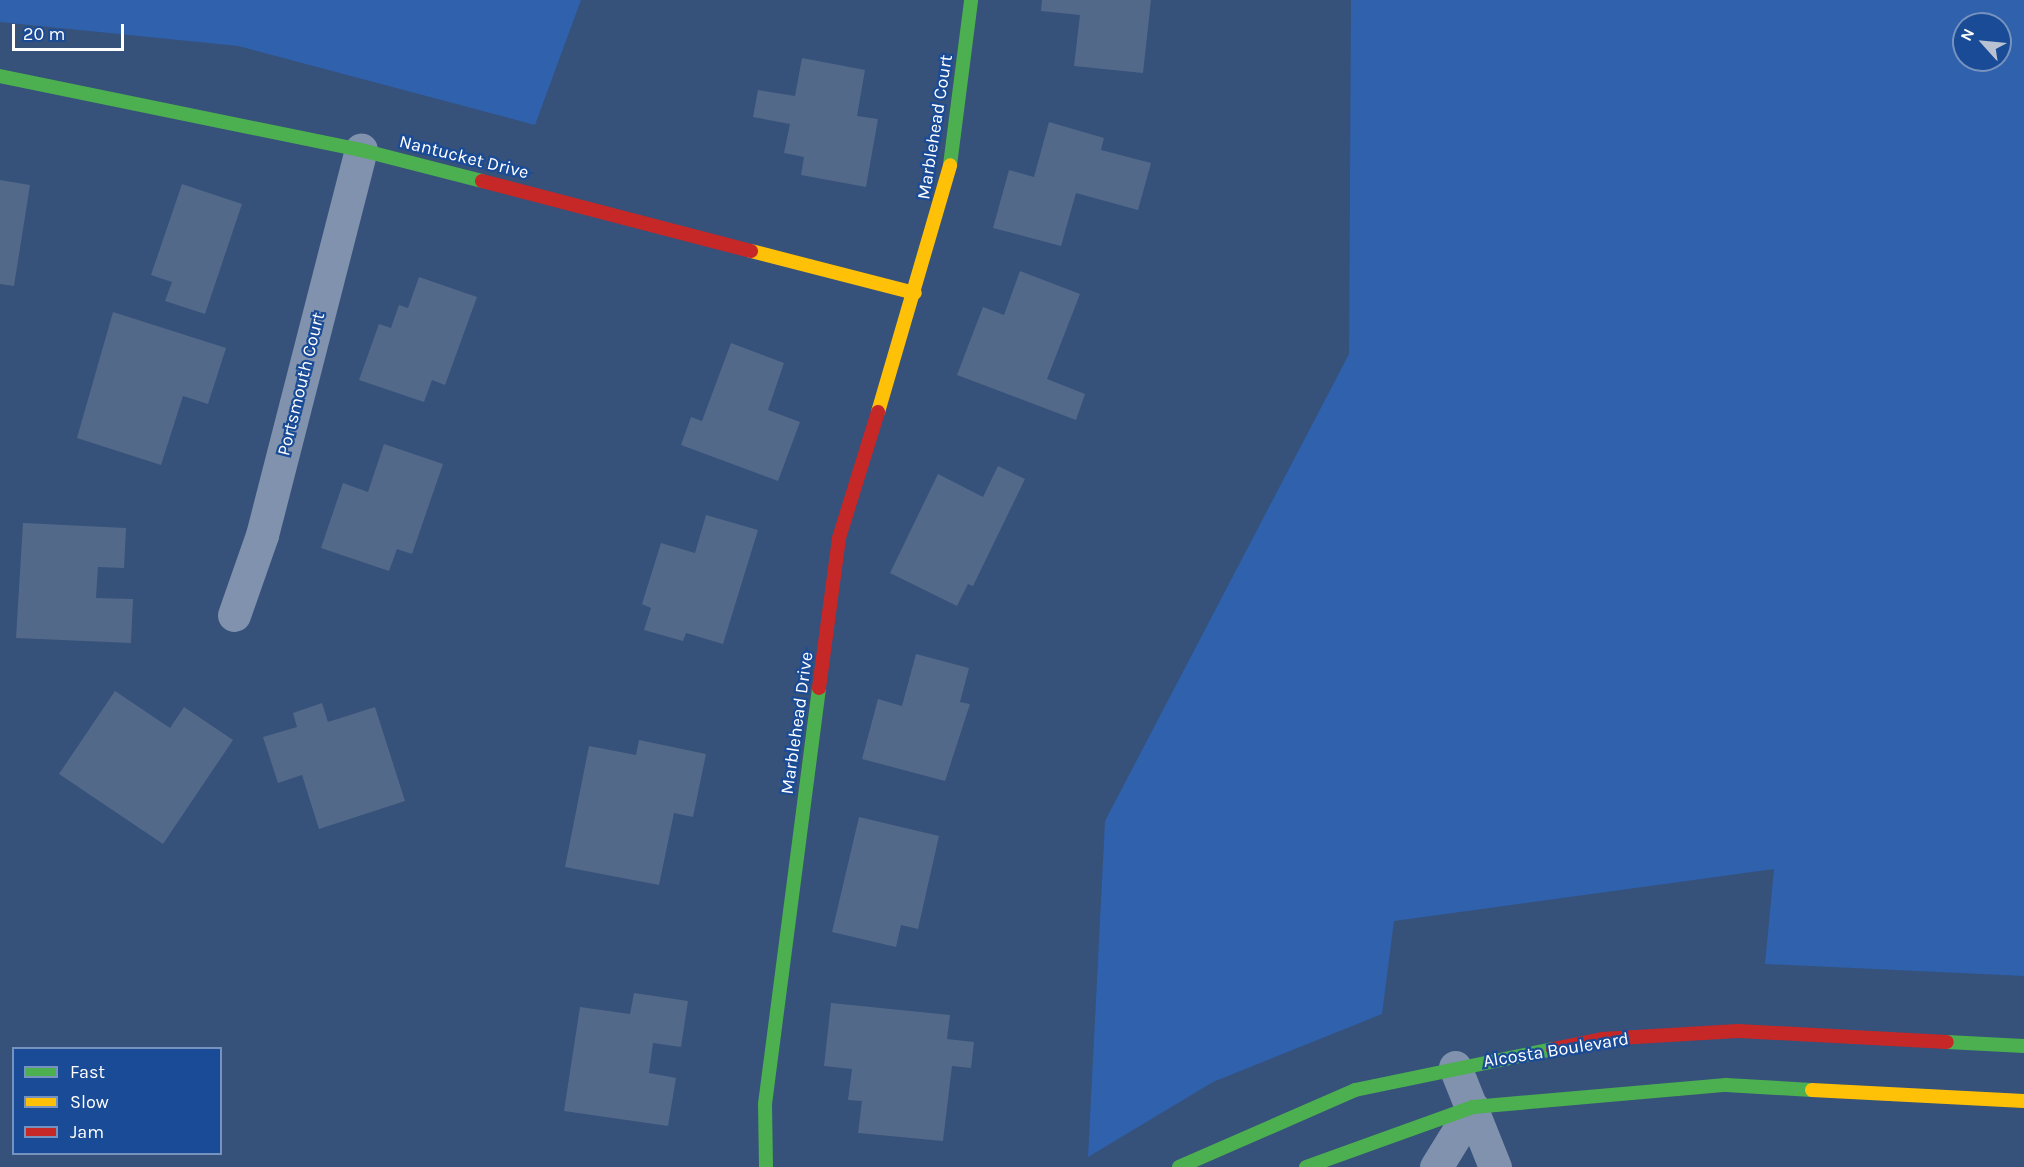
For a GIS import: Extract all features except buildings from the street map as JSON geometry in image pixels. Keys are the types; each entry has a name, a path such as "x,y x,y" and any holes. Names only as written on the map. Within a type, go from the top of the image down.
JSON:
{"street":[{"name":"Marblehead Court","path":"915,293 947,186 972,0"},
{"name":"Nantucket Drive","path":"0,76 361,150 915,293"},
{"name":"Portsmouth Court","path":"234,615 262,535 361,150"},
{"name":"Marblehead Drive","path":"766,1167 765,1104 839,538 915,293"},
{"name":"Alcosta Boulevard","path":"1179,1167 1355,1090 1455,1067 1602,1040 1738,1031 2024,1046"},
{"path":"1455,1067 1473,1107 1495,1167"},
{"path":"1306,1167 1473,1107 1726,1084 2024,1101"},
{"path":"1436,1167 1473,1107"}],"shaded area":[{"path":"0,0 581,0 535,125 238,46 0,22"},
{"path":"1351,0 2024,0 2024,976 1765,964 1774,869 1394,921 1382,1014 1213,1082 1088,1157 1105,821 1349,354"}],"traffic: fast":[{"path":"950,165 971,0"},
{"path":"0,76 361,150 482,181"},
{"path":"766,1167 765,1104 819,688"},
{"path":"1947,1042 2024,1046"},
{"path":"1179,1167 1355,1090 1553,1049"},
{"path":"1306,1167 1473,1107 1726,1085 1812,1090"}],"traffic: slow":[{"path":"878,412 950,165"},
{"path":"751,251 915,293"},
{"path":"1812,1090 2024,1101"}],"traffic: jam":[{"path":"482,181 751,251"},
{"path":"819,688 839,538 878,412"},
{"path":"1553,1049 1602,1039 1738,1031 1947,1042"}]}
